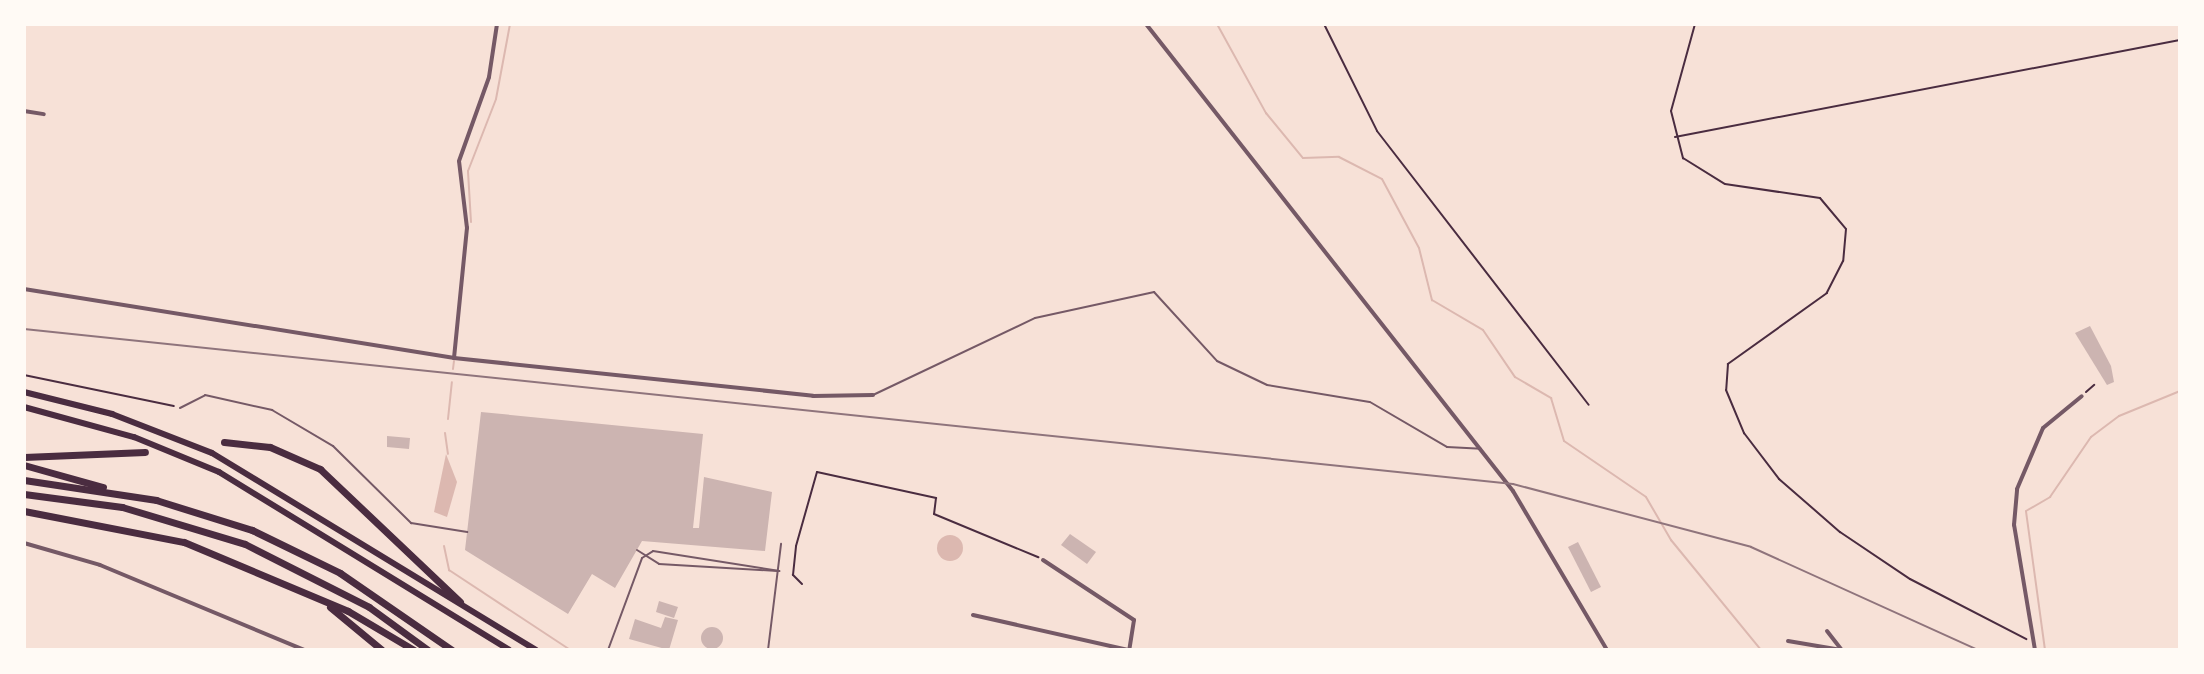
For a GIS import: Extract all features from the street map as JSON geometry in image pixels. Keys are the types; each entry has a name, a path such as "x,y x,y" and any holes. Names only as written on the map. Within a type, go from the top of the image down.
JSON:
{"highway":[{"path":"224,442 270,447 320,469 460,602"},
{"path":"24,457 145,452"},
{"path":"24,465 90,478 105,489"},
{"path":"24,480 105,489 213,516 295,549 452,650"},
{"path":"24,494 122,507 245,544 369,607 428,650"},
{"path":"24,513 48,513 184,542 308,593 414,650"},
{"path":"308,593 382,650"}],"main road":[{"path":"24,392 112,414 212,453 536,650"},
{"path":"24,407 134,437 219,472 509,650"}],"street":[{"path":"454,358 467,228 459,161 489,77 497,24"},
{"path":"1146,24 1330,262 1482,449 1607,650"},
{"path":"24,111 44,114"},
{"path":"24,289 454,358 813,396 873,395"},
{"path":"2034,647 2014,525 2017,489 2043,428 2082,396"},
{"path":"24,543 100,565 304,650"},
{"path":"973,615 1129,650 1134,620 1043,560"},
{"path":"1827,631 1841,650"},
{"path":"1788,641 1841,650"}],"lane":[{"path":"873,395 1035,318 1154,292 1217,361 1267,385 1370,402 1447,447 1469,454 1482,449"},
{"path":"180,408 205,395 272,410 333,446 411,523 467,532"},
{"path":"768,650 781,544"},
{"path":"637,550 642,558 755,575 779,571"},
{"path":"608,650 642,558 653,551 779,571"}],"path":[{"path":"1324,24 1377,131 1589,405"},
{"path":"1695,24 1671,111 1674,138 1703,176 1820,198 1846,229 1843,261 1827,293 1728,364 1726,390 1758,455 1840,532 1910,579 2034,647"},
{"path":"1674,138 2180,40"},
{"path":"24,375 180,408"},
{"path":"2082,396 2094,385"},
{"path":"802,584 793,575 796,546 817,472 936,498 934,514 1043,560"},
{"path":"781,544 796,546"}],"shaded area":[{"path":"446,454 457,482 447,517 434,512"},
{"path":"950,535 959,539 963,548 959,557 950,561 941,557 937,548 941,539"}],"building":[{"path":"2090,326 2111,366 2114,382 2107,385 2075,333"},
{"path":"481,412 703,434 693,528 699,528 704,477 772,492 765,551 642,541 615,588 592,574 568,614 465,550"},
{"path":"387,436 410,438 409,449 387,447"},
{"path":"1070,534 1096,552 1087,564 1061,545"},
{"path":"1578,542 1601,587 1591,592 1568,547"},
{"path":"659,601 678,607 674,618 656,612"},
{"path":"665,617 678,620 669,650 629,639 635,619 661,628"},
{"path":"712,627 720,630 723,638 720,646 712,649 704,646 701,638 704,630"}],"waterway":[{"path":"471,222 468,171 496,99 510,24"},
{"path":"1217,24 1266,113 1303,158 1339,157 1382,179 1419,248 1432,300 1483,330 1515,377 1551,398 1564,441 1646,497 1671,540 1761,650"},
{"path":"453,369 454,361"},
{"path":"448,419 452,382"},
{"path":"2045,650 2026,511 2050,497 2091,437 2119,416 2180,391"},
{"path":"445,433 448,454"},
{"path":"444,546 449,570 569,649"}],"railway":[{"path":"24,329 1513,484 1751,547 1978,650"}]}
